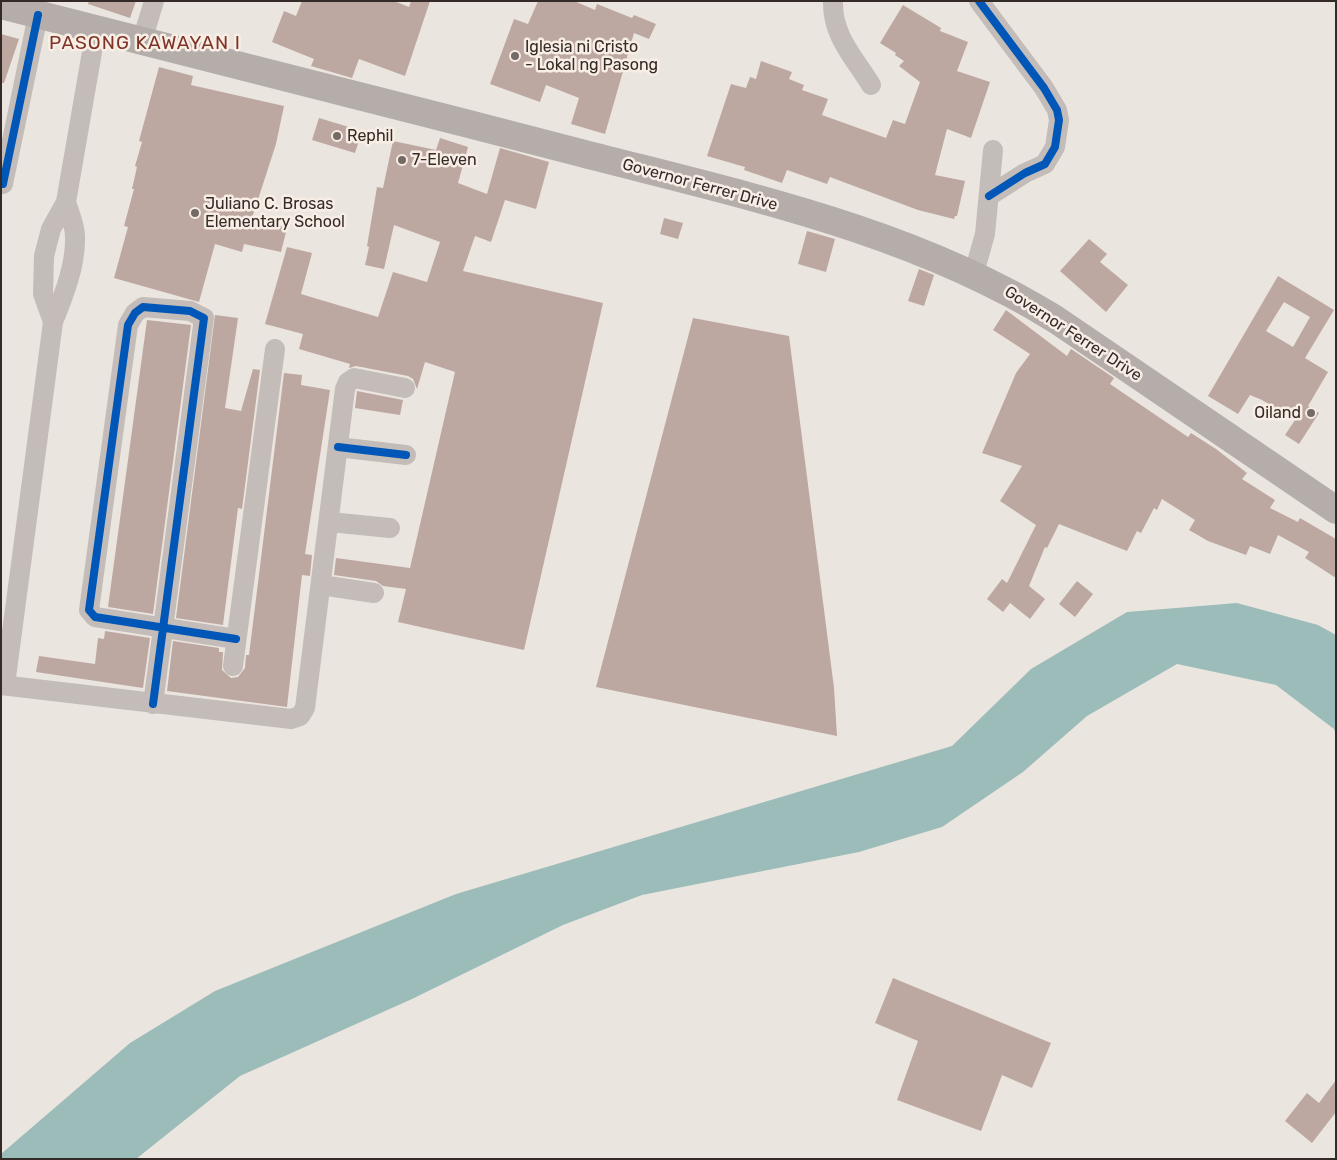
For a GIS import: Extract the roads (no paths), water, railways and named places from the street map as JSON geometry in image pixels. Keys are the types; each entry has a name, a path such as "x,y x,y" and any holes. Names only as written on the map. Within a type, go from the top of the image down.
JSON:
{"main road":[{"name":"Governor Ferrer Drive","path":"1,5 706,186 905,244 974,273 1017,295 1336,510"}],"street":[{"path":"142,41 154,1"},
{"path":"833,1 833,17 839,37 871,85"},
{"path":"979,1 1044,88 1056,110 1059,120 1055,147 1045,164 1025,173 989,196"},
{"path":"3,184 38,15"},
{"path":"53,322 43,294 44,256 51,229 66,202 96,29"},
{"path":"974,273 983,244 993,150"},
{"path":"66,202 75,235 72,260 64,294 53,322 3,685 291,719 300,716 306,708 345,389 348,382 354,378 406,388"},
{"path":"153,704 163,629 204,318 190,311 143,307 135,313 128,325 89,610 95,617 163,629 236,639"},
{"path":"233,666 275,349"},
{"path":"338,447 406,455"},
{"path":"330,522 390,528"},
{"path":"321,585 374,593"}],"water":[{"path":"1237,603 1318,625 1336,635 1336,735 1334,729 1276,685 1177,664 1087,716 1023,772 942,827 859,852 642,895 563,925 412,999 240,1076 136,1159 1,1159 1,1154 130,1043 215,991 456,894 952,746 1031,669 1127,612"}],"place":[{"name":"Iglesia ni Cristo - Lokal ng Pasong","path":"515,56"},
{"name":"Rephil","path":"337,136"},
{"name":"7-Eleven","path":"402,160"},
{"name":"Juliano C. Brosas Elementary School","path":"195,213"},
{"name":"Oiland","path":"1311,413"}],"district":[{"name":"PASONG KAWAYAN I","path":"145,44"}]}
